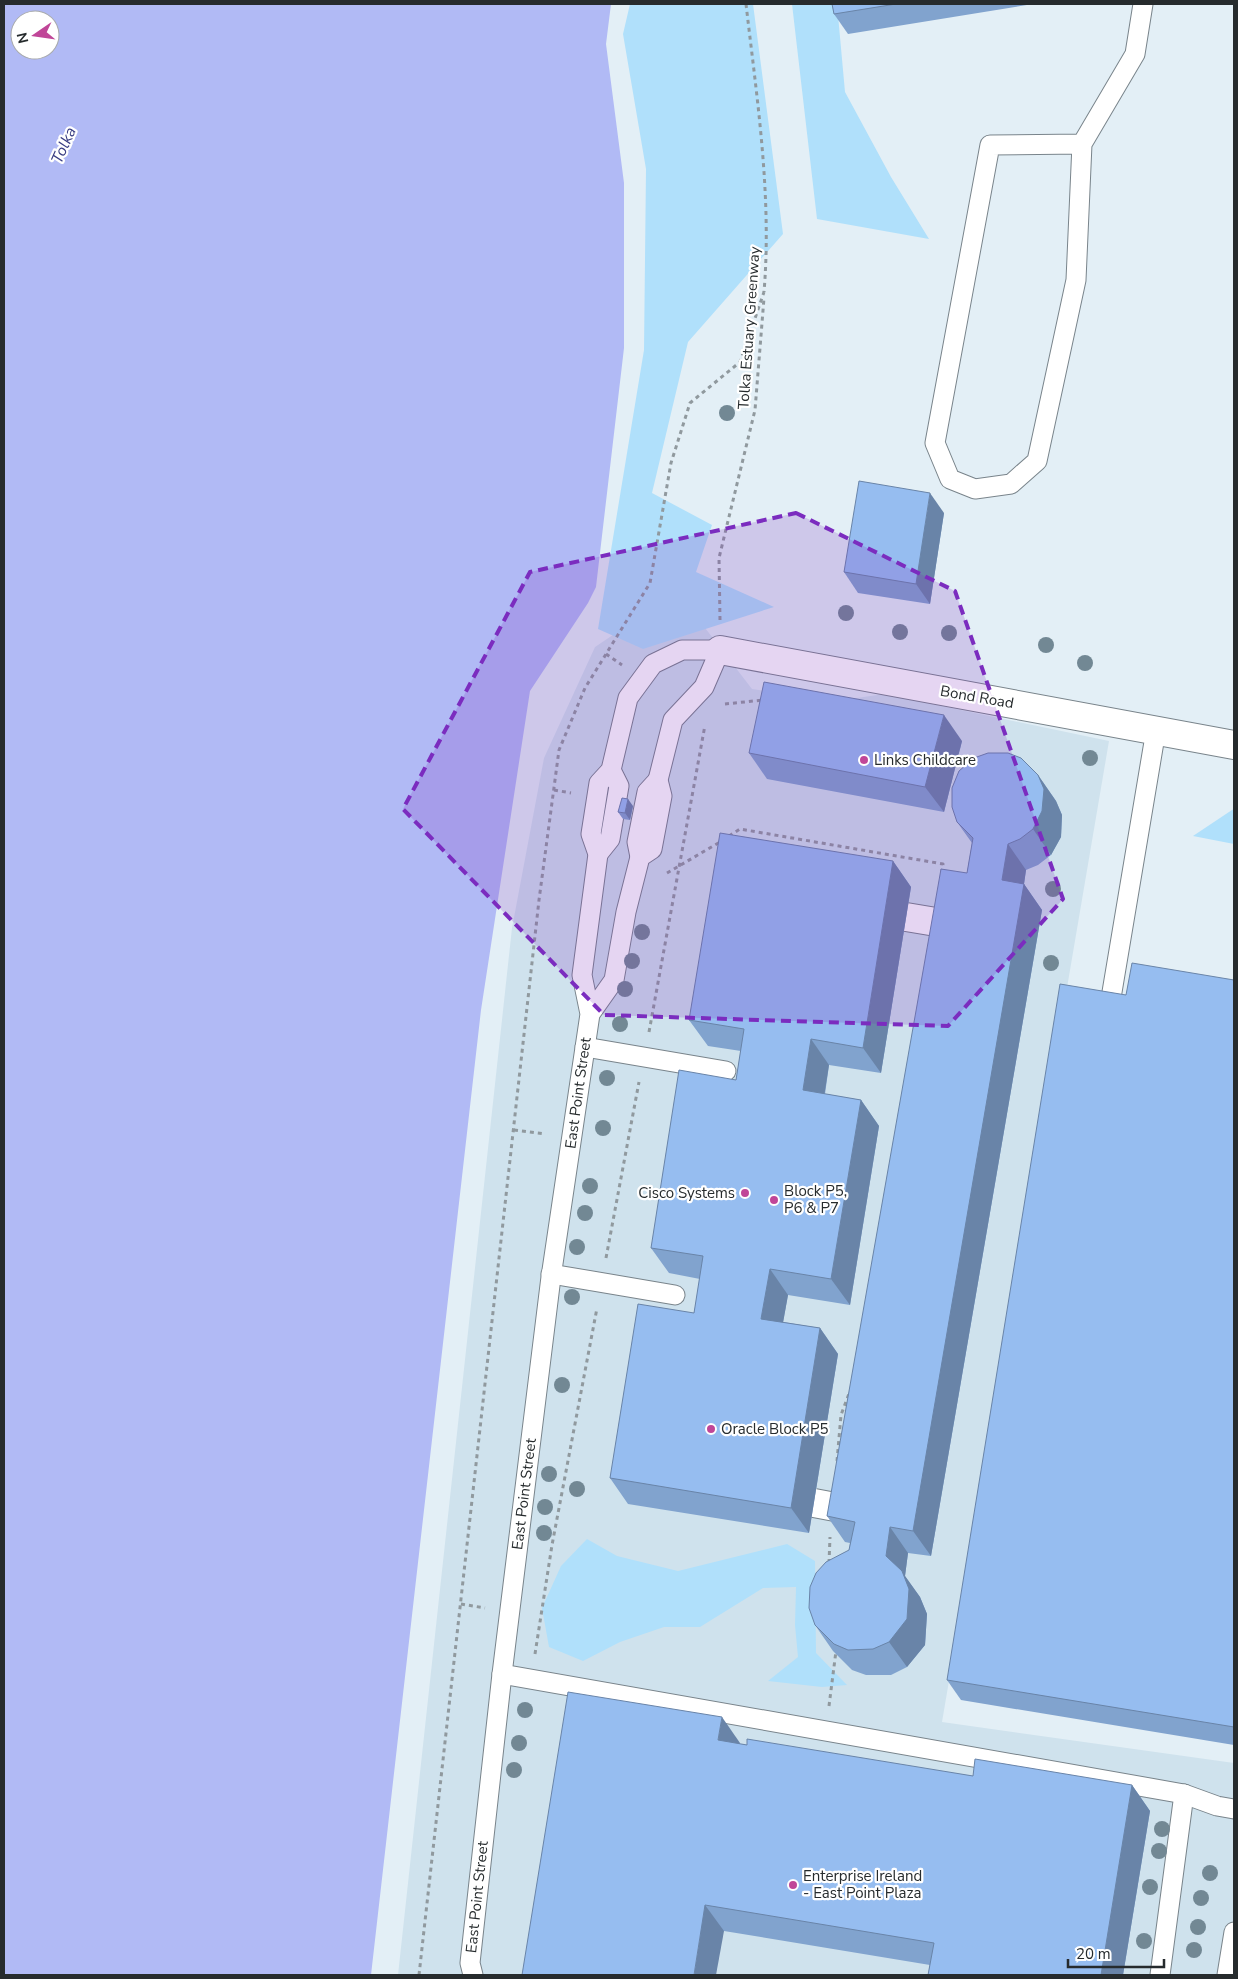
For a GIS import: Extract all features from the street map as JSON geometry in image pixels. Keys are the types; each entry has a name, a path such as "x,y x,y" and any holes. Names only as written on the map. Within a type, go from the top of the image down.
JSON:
{"street":[{"name":"Bond Road","path":"720,650 1234,745"},
{"path":"906,917 954,925"},
{"path":"814,1503 851,1510"}],"lane":[{"path":"1082,144 990,145 935,443 950,479 975,489 1011,484 1037,462 1076,280 1082,144 1135,54 1143,4"},
{"path":"682,650 720,650 704,687 673,720 658,780 662,796 652,849 640,857 631,892 614,980 590,1014 582,975 598,854 592,834 599,783 611,770 628,698 653,664 682,650"},
{"path":"1110,998 1156,730"},
{"name":"East Point Street","path":"473,1975 470,1963 502,1674 551,1274 590,1014"},
{"path":"585,1047 726,1071"},
{"path":"551,1274 675,1295"},
{"path":"502,1674 1184,1794 1216,1806 1234,1809"},
{"path":"1160,1975 1184,1794"},
{"path":"1227,1975 1234,1932"}],"path":[{"name":"Tolka Estuary Greenway","path":"720,650 719,558 755,410 767,258 762,147 746,4"},
{"path":"419,1975 539,900 559,750 585,688 650,582 671,464 690,403 740,362 764,292"},
{"path":"631,892 679,866 740,829 943,864 942,873"},
{"path":"514,1130 571,1138"},
{"path":"837,1464 841,1415 851,1388"},
{"path":"829,1570 831,1533"},
{"path":"822,1730 831,1699 837,1644"}],"highlighted area":[{"path":"796,513 955,591 1063,899 948,1026 604,1015 403,809 530,572"}],"shaded area":[{"path":"630,4 753,4 783,234 688,342 652,493 712,525 696,572 774,607 643,649 598,629 644,350 646,169 623,34"},
{"path":"792,4 837,4 845,92 891,177 929,239 817,219"},
{"path":"644,614 699,620 752,689 836,701 884,694 1109,741 942,1722 1234,1763 1234,1975 398,1975 512,928 544,758 595,647"},
{"path":"1234,809 1234,844 1193,836 1232,810"},
{"path":"587,1539 617,1556 678,1571 787,1544 815,1561 816,1653 847,1685 822,1687 768,1681 798,1657 795,1625 796,1587 763,1588 700,1627 664,1627 620,1642 583,1661 549,1647 542,1608 561,1566"}],"water":[{"name":"Tolka","path":"4,4 611,4 606,44 624,183 624,348 596,587 588,603 530,691 481,1010 371,1975 4,1975"}],"building":[{"path":"832,4 896,4 834,14"},
{"path":"859,481 930,493 916,584 844,572"},
{"name":"Links Childcare","path":"764,682 944,715 925,787 749,753"},
{"path":"988,753 1008,753 1021,758 1038,775 1044,789 1042,811 1033,829 1020,839 1008,844 1002,880 1024,884 913,1531 890,1527 886,1556 902,1571 909,1589 907,1619 889,1642 873,1649 848,1650 834,1644 815,1625 809,1608 810,1587 816,1573 826,1562 849,1550 855,1522 827,1516 941,869 967,873 973,838 957,822 952,807 952,788 959,771 974,758"},
{"path":"622,798 628,799 625,813 618,812"},
{"name":"Block P5, P6 & P7","path":"720,833 893,861 863,1048 811,1039 803,1090 861,1100 831,1279 770,1269 761,1319 820,1328 791,1508 610,1478 638,1304 694,1313 703,1256 651,1248 679,1070 736,1080 744,1029 689,1020"},
{"path":"1132,963 1234,980 1234,1727 947,1680 1060,984 1126,995"},
{"path":"568,1692 722,1717 718,1740 747,1745 747,1739 973,1776 975,1759 1132,1785 1101,1975 928,1975 934,1943 705,1905 694,1975 522,1975"}],"place":[{"name":"Links Childcare","path":"864,760"},
{"name":"Cisco Systems","path":"745,1193"},
{"name":"Block P5, P6 & P7","path":"774,1200"},
{"name":"Oracle Block P5","path":"711,1429"},
{"name":"Enterprise Ireland - East Point Plaza","path":"793,1885"}]}
